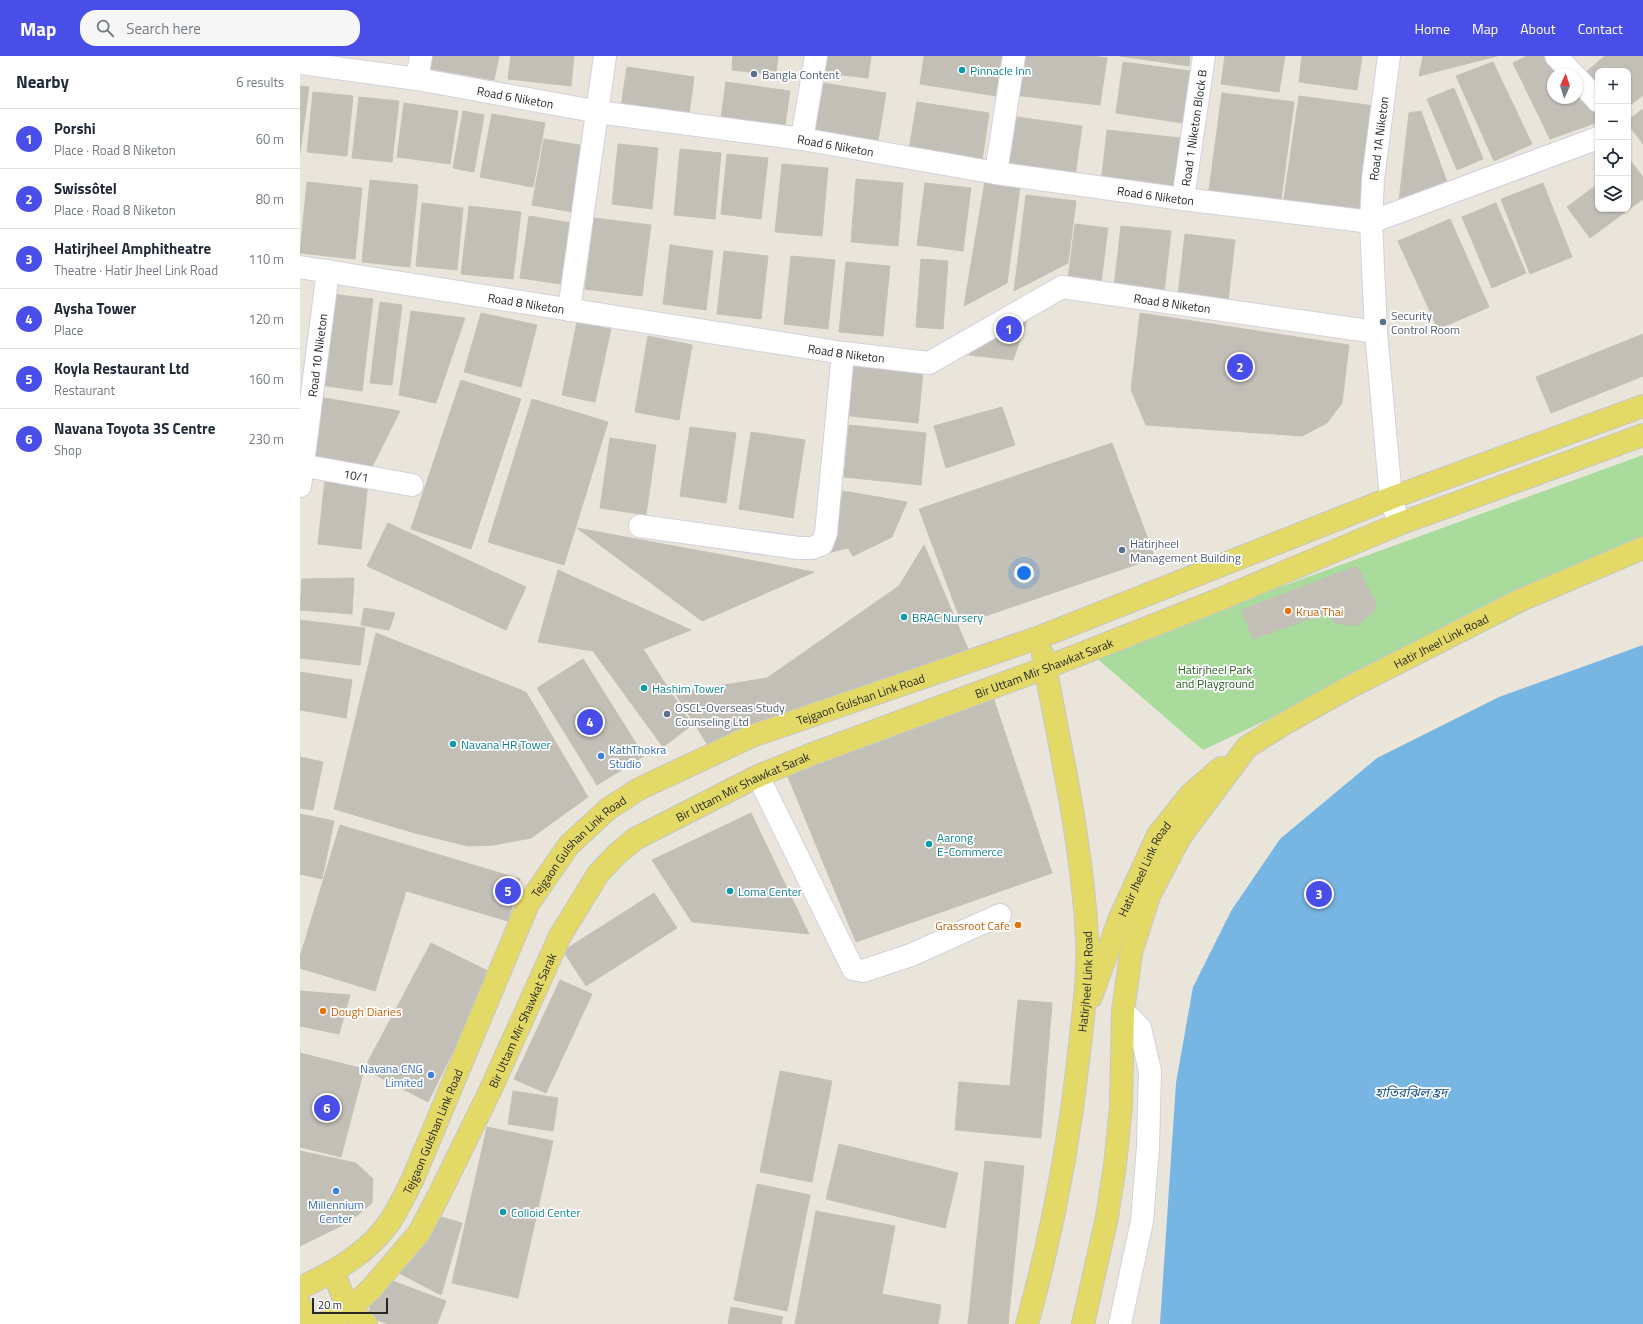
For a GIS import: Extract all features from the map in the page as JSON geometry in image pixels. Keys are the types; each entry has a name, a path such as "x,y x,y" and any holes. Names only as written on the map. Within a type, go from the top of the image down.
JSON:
{"main road":[{"name":"Tejgaon Gulshan Link Road","path":"300,1288 333,1272 363,1251 390,1220 412,1182 528,904 569,845 608,809 640,789 752,736 1040,637 1392,498 1643,406"},
{"name":"Bir Uttam Mir Shawkat Sarak","path":"322,1324 349,1310 371,1289 418,1233 439,1195 490,1091 560,936 598,874 617,854 635,839 758,776 883,727 1045,668 1218,600 1399,524 1643,435"},
{"name":"Hatir Jheel Link Road","path":"1083,1018 1119,920 1158,835 1191,794 1247,747 1321,702 1521,600 1643,548"},
{"name":"Hatirjheel Link Road","path":"1028,1324 1057,1203 1071,1126 1083,1018 1087,939 1082,876 1067,778 1040,637"},
{"name":"Hatir Jheel Link Road","path":"1083,1324 1107,1218 1115,1165 1121,1106 1123,1011 1131,953 1148,896 1180,837 1247,747"},
{"path":"333,1272 349,1310 366,1324"},
{"path":"300,1305 307,1324"}],"street":[{"path":"417,79 421,56"},
{"path":"569,310 605,56"},
{"path":"802,139 816,56"},
{"path":"996,173 1014,56"},
{"name":"Road 1 Niketon Block B","path":"1184,199 1204,56"},
{"name":"Road 1A Niketon","path":"1389,56 1373,179 1371,222 1376,332 1392,498 1399,524"},
{"path":"1556,56 1567,68"},
{"name":"Road 6 Niketon","path":"300,63 417,79 597,111 802,139 996,173 1184,199 1371,222"},
{"path":"1583,85 1595,98"},
{"path":"1371,222 1595,139"},
{"name":"Road 8 Niketon","path":"300,267 843,353 929,363 1062,287 1376,332"},
{"name":"Road 10 Niketon","path":"301,472 328,271"},
{"path":"640,526 798,548 812,548 822,544 826,533 843,353"},
{"name":"10/1","path":"301,472 412,484"},
{"path":"758,776 853,969 863,971 911,955 1000,915"},
{"path":"1120,1324 1142,1221 1148,1147 1150,1071 1140,1028 1123,1011"}],"green space":[{"name":"Hatirjheel Park and Playground","path":"1643,455 1643,542 1203,750 1093,655"}],"water":[{"name":"হাতিরঝিল হ্রদ","path":"1643,645 1643,1324 1160,1324 1176,1083 1193,987 1231,911 1280,839 1377,758 1499,697"}],"building":[{"path":"428,56 499,56 494,80 426,68"},
{"path":"511,56 574,56 571,86 508,79"},
{"path":"733,56 778,56 776,75 732,70"},
{"path":"827,56 871,56 868,78 825,73"},
{"name":"Pinnacle Inn","path":"924,56 1004,56 997,96 920,84"},
{"path":"1019,56 1092,56 1107,58 1100,105 1013,95"},
{"path":"1120,56 1190,56 1189,66"},
{"path":"1225,56 1285,56 1279,92 1221,84"},
{"path":"1302,56 1362,56 1357,90 1299,82"},
{"path":"1423,56 1497,56 1419,76"},
{"path":"1527,56 1543,56 1555,68 1547,68 1547,104 1583,104 1583,95 1595,107 1595,123 1550,139 1513,63"},
{"path":"1605,56 1643,56 1643,95 1631,105 1631,68 1595,68 1595,82 1586,72"},
{"path":"1123,62 1190,71 1183,123 1116,113"},
{"path":"1493,62 1532,144 1494,161 1456,76"},
{"path":"627,67 694,77 689,115 621,106"},
{"path":"726,82 790,91 784,132 720,124"},
{"path":"823,83 886,93 878,141 815,130"},
{"path":"300,86 309,87 300,153"},
{"path":"1454,88 1483,159 1457,170 1427,99"},
{"path":"313,92 353,96 347,156 307,152"},
{"path":"1222,93 1294,102 1280,207 1208,197"},
{"path":"1299,96 1375,106 1361,210 1284,199"},
{"path":"359,97 399,101 392,162 352,158"},
{"path":"917,102 989,113 982,161 909,150"},
{"path":"404,103 458,111 450,164 397,157"},
{"path":"1643,109 1643,144 1631,128 1631,118"},
{"path":"463,111 484,115 474,172 453,168"},
{"path":"1421,111 1448,185 1399,201 1409,113"},
{"path":"492,114 545,123 533,187 480,177"},
{"path":"1009,116 1082,126 1075,177 1002,167"},
{"path":"1107,130 1180,138 1174,191 1101,183"},
{"path":"544,139 591,147 579,213 532,205"},
{"path":"618,144 658,148 652,209 612,204"},
{"path":"680,149 721,153 715,219 674,215"},
{"path":"727,154 768,158 761,219 721,214"},
{"path":"1631,161 1643,177 1643,199 1631,208"},
{"path":"782,164 828,168 822,236 775,232"},
{"path":"986,175 1021,180 1007,283 964,306"},
{"path":"856,179 903,183 898,246 851,242"},
{"path":"370,180 418,185 410,267 362,262"},
{"path":"307,182 362,188 355,259 300,253"},
{"path":"925,183 971,188 963,251 917,245"},
{"path":"1543,183 1572,257 1530,274 1501,199"},
{"path":"1595,186 1595,212 1625,212 1590,238 1567,207"},
{"path":"1026,195 1076,201 1068,263 1014,291"},
{"path":"422,203 463,208 457,270 416,266"},
{"path":"1496,203 1526,273 1492,288 1462,217"},
{"path":"469,206 521,212 513,279 461,274"},
{"path":"529,216 578,224 568,285 520,278"},
{"path":"594,218 651,225 642,296 585,289"},
{"path":"1450,219 1489,307 1438,329 1398,241"},
{"path":"1075,224 1108,228 1101,283 1068,279"},
{"path":"1121,226 1171,231 1164,293 1114,287"},
{"path":"1185,234 1235,240 1228,301 1178,295"},
{"path":"670,245 713,251 706,310 663,304"},
{"path":"724,251 768,256 761,319 717,314"},
{"path":"791,256 835,260 828,329 784,324"},
{"path":"921,259 948,261 943,329 916,327"},
{"path":"846,262 890,266 883,336 839,332"},
{"path":"331,294 373,299 362,391 320,385"},
{"path":"380,302 402,305 392,385 370,383"},
{"path":"1033,304 1013,360 952,353"},
{"path":"411,311 465,318 436,403 399,395"},
{"path":"481,313 537,325 521,387 464,372"},
{"path":"1140,313 1349,345 1342,403 1327,423 1302,436 1146,425 1131,390"},
{"path":"577,322 611,329 595,402 562,395"},
{"path":"1643,334 1643,376 1551,413 1536,377"},
{"path":"648,336 692,345 679,420 635,412"},
{"path":"847,363 923,371 918,423 841,415"},
{"path":"461,380 521,399 471,549 411,529"},
{"path":"319,397 400,411 369,473 309,458"},
{"path":"532,399 608,422 564,565 488,542"},
{"path":"1002,407 1015,445 946,468 934,426"},
{"path":"849,425 926,433 921,485 844,477"},
{"path":"690,427 736,433 726,503 680,496"},
{"path":"751,432 805,440 793,518 739,509"},
{"path":"610,438 656,445 646,515 600,508"},
{"path":"1112,443 1155,558 962,624 919,509"},
{"path":"326,469 369,473 361,549 318,544"},
{"path":"843,491 907,502 892,537 853,556 848,548 827,553"},
{"path":"388,523 526,587 506,630 367,566"},
{"path":"577,528 814,572 702,621"},
{"name":"BRAC Nursery","path":"924,545 968,649 709,747 675,693 767,678 899,586"},
{"path":"1357,566 1377,605 1373,612 1358,625 1335,623 1327,613 1253,639 1241,610"},
{"name":"Hashim Tower","path":"558,570 691,630 643,649 692,725 663,747 593,651 538,642"},
{"path":"354,578 352,614 300,610 302,579"},
{"path":"364,608 395,613 389,630 361,625"},
{"path":"300,620 365,628 360,665 300,658"},
{"name":"Navana HR Tower","path":"376,633 526,692 588,797 531,838 494,845 468,846 415,833 334,809"},
{"path":"583,659 644,756 597,785 537,688"},
{"path":"300,672 352,680 346,718 300,710"},
{"name":"Aarong E-Commerce","path":"993,697 1052,873 856,942 786,772"},
{"path":"300,757 323,762 313,810 300,808"},
{"name":"Loma Center","path":"751,813 809,934 692,922 652,860"},
{"path":"300,814 334,821 322,879 300,874"},
{"path":"340,825 520,879 508,921 406,891 375,991 300,968 300,957"},
{"path":"654,893 677,928 586,986 563,951"},
{"path":"431,943 492,973 428,1102 364,1069"},
{"path":"560,980 592,994 546,1093 514,1079"},
{"name":"Dough Diaries","path":"300,991 350,995 339,1034 300,1026"},
{"path":"1018,1000 1052,1003 1041,1138 955,1130 959,1082 1010,1086"},
{"path":"300,1053 364,1069 341,1157 300,1147"},
{"path":"780,1071 832,1081 812,1182 760,1172"},
{"path":"513,1091 558,1098 553,1131 508,1124"},
{"name":"Colloid Center","path":"487,1127 553,1141 518,1298 452,1283"},
{"path":"839,1144 958,1173 945,1228 826,1199"},
{"name":"Millennium Center","path":"300,1151 356,1163 373,1179 372,1203 349,1222 300,1246"},
{"path":"985,1161 1024,1166 1008,1324 968,1324"},
{"path":"757,1184 810,1195 787,1311 734,1300"},
{"path":"816,1211 895,1226 882,1294 941,1305 938,1324 795,1324"},
{"path":"434,1215 462,1223 441,1295 397,1272"},
{"path":"382,1277 446,1301 437,1324 388,1324 367,1316"},
{"path":"731,1307 783,1317 781,1324 728,1324"}],"place":[{"name":"Pinnacle Inn","path":"962,70"},
{"name":"Bangla Content","path":"754,74"},
{"name":"Security Control Room","path":"1383,322"},
{"name":"Porshi","path":"1009,329"},
{"name":"Swissôtel","path":"1240,367"},
{"name":"Hatirjheel Management Building","path":"1122,550"},
{"name":"Krua Thai","path":"1288,611"},
{"name":"BRAC Nursery","path":"904,617"},
{"name":"Hashim Tower","path":"644,688"},
{"name":"OSCL-Overseas Study Counseling Ltd","path":"667,714"},
{"name":"Aysha Tower","path":"590,722"},
{"name":"Navana HR Tower","path":"453,744"},
{"name":"KathThokra Studio","path":"601,756"},
{"name":"Aarong E-Commerce","path":"929,844"},
{"name":"Koyla Restaurant Ltd","path":"508,891"},
{"name":"Loma Center","path":"730,891"},
{"name":"Hatirjheel Amphitheatre","path":"1319,894"},
{"name":"Grassroot Cafe","path":"1018,925"},
{"name":"Dough Diaries","path":"323,1011"},
{"name":"Navana CNG Limited","path":"431,1075"},
{"name":"Navana Toyota 3S Centre","path":"327,1108"},
{"name":"Millennium Center","path":"336,1191"},
{"name":"Colloid Center","path":"503,1212"}]}
